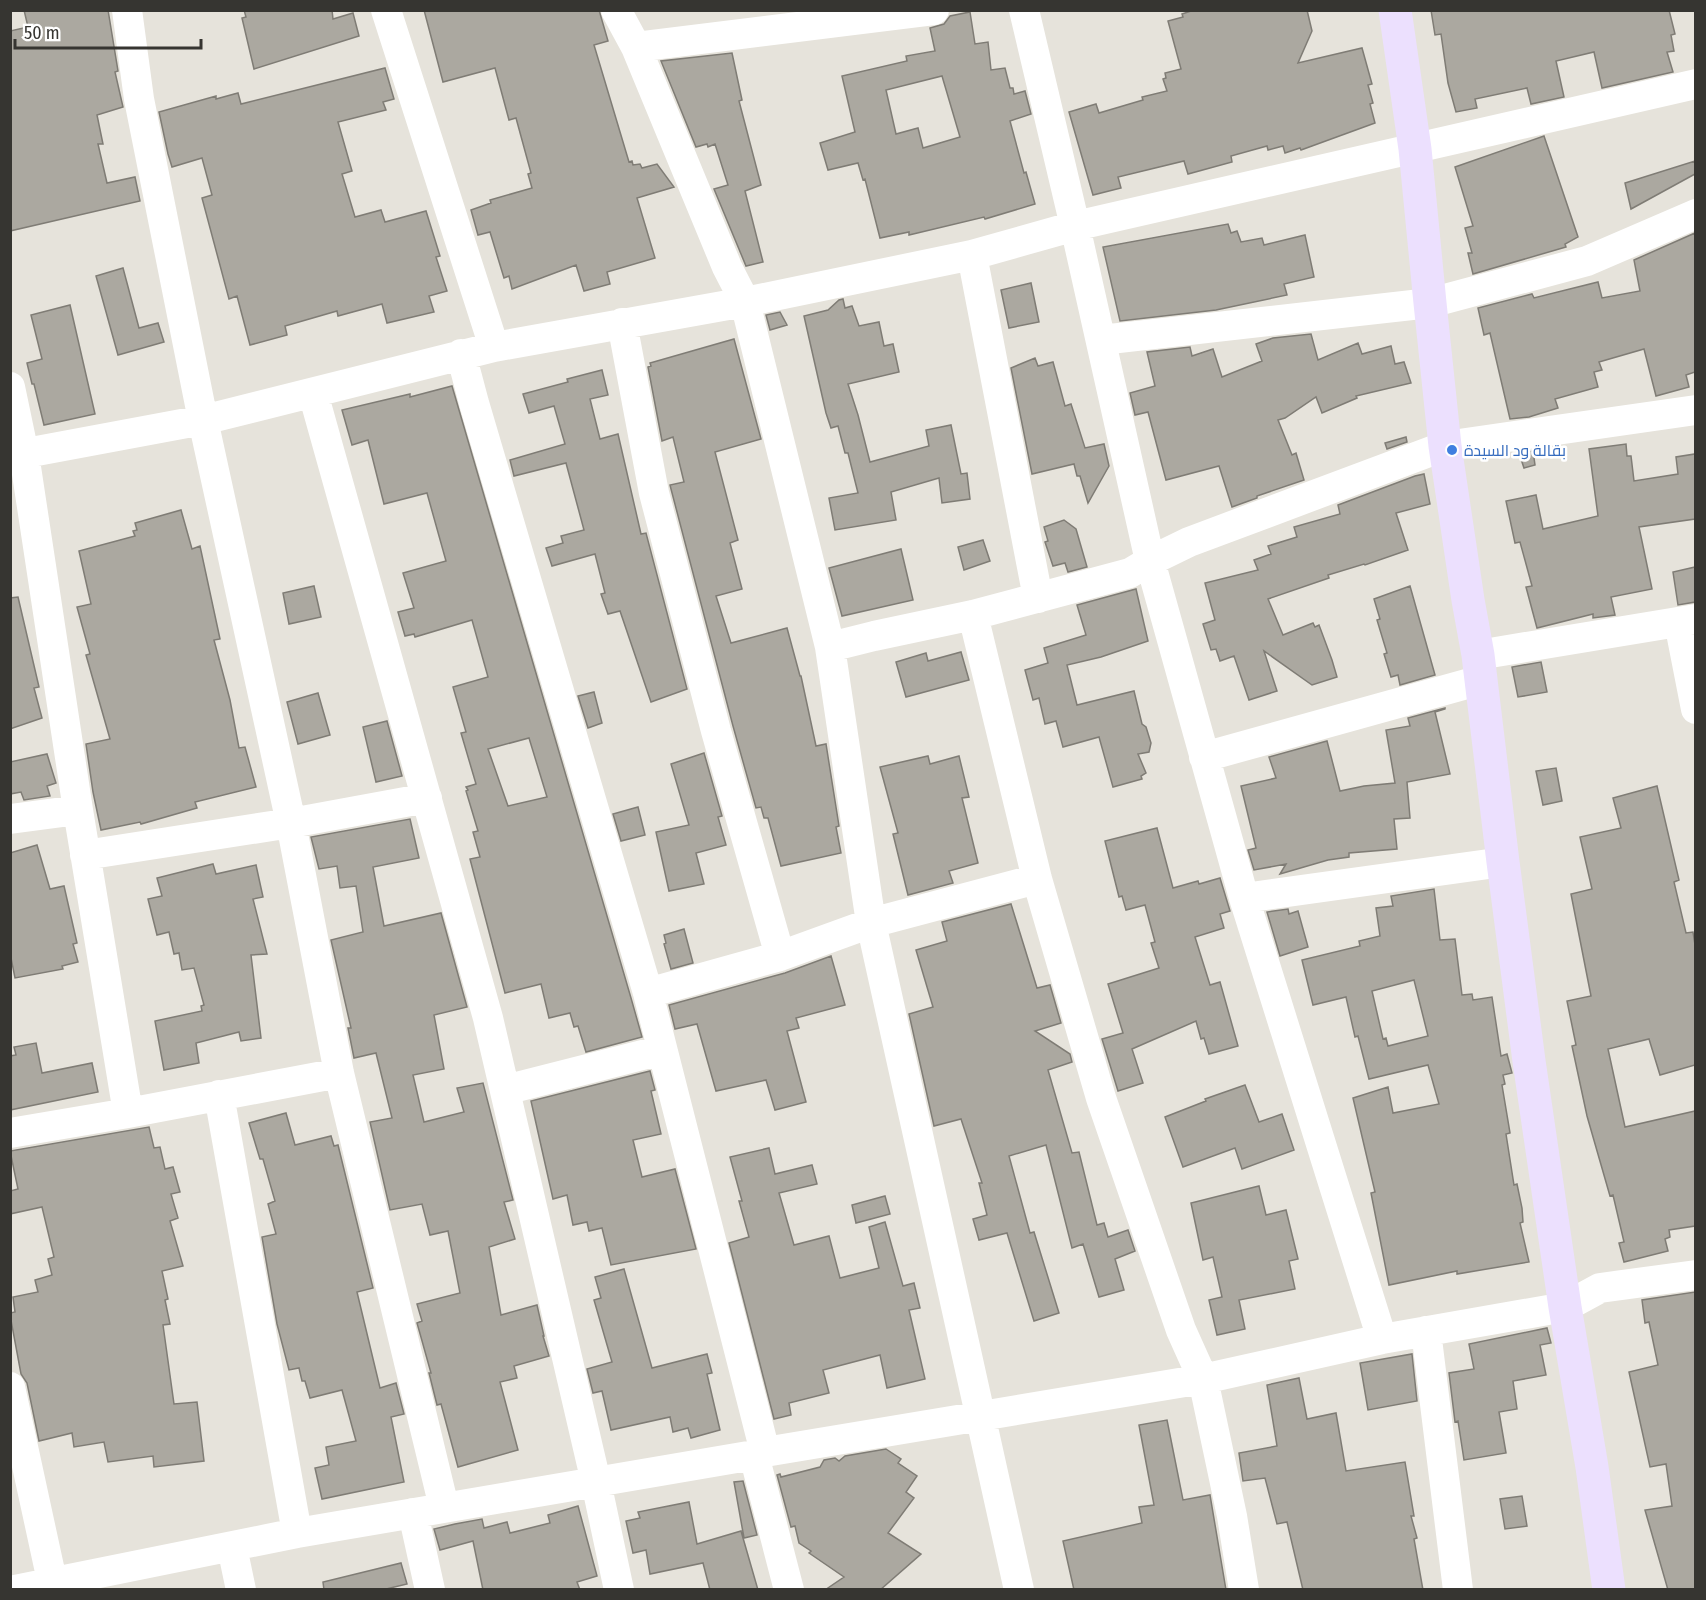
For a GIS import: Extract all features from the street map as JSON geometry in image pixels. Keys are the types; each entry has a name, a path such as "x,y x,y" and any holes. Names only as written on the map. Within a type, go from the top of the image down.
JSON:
{"street":[{"path":"127,10 139,99 203,420 291,823 339,1073 444,1507"},
{"path":"386,10 494,347"},
{"path":"934,10 628,23 727,267 744,302 830,647 871,923 1019,1590"},
{"path":"1024,10 1076,226 1150,561 1244,898 1382,1339"},
{"path":"1395,10 1415,149 1445,446 1480,668 1529,1061 1609,1590"},
{"path":"17,455 203,420 494,347 744,302 972,255 1076,226 1695,84"},
{"path":"1101,340 1430,303 1587,261 1695,214"},
{"path":"972,255 1038,598"},
{"path":"622,323 654,494 716,731 780,956"},
{"path":"461,354 648,993 759,1454 789,1590"},
{"path":"10,387 17,455 128,1113"},
{"path":"314,393 488,1018 619,1590"},
{"path":"830,647 973,615 1130,573 1189,542 1445,446 1695,410"},
{"path":"973,615 1037,879 1101,1098 1181,1330 1203,1379 1232,1516 1244,1590"},
{"path":"1204,757 1480,668 1687,621 1695,709"},
{"path":"86,855 291,823 427,798"},
{"path":"10,819 78,810"},
{"path":"1244,898 1503,862"},
{"path":"648,993 780,956 871,923 1037,879"},
{"path":"505,1090 662,1050"},
{"path":"10,1133 339,1073"},
{"path":"219,1095 297,1533"},
{"path":"15,1590 53,1586 297,1533 1203,1379 1382,1339 1565,1307 1600,1288 1695,1275"},
{"path":"1426,1331 1458,1590"},
{"path":"10,1387 53,1586"},
{"path":"413,1513 430,1590"},
{"path":"232,1547 241,1590"}],"building":[{"path":"24,10 108,10 118,71 115,72 123,107 97,115 103,144 98,144 107,183 135,177 140,201 10,231 10,31 28,27"},
{"path":"244,10 332,10 333,19 353,13 359,36 254,69 242,18 246,17"},
{"path":"424,10 599,10 608,41 594,45 629,162 632,161 633,165 640,164 642,168 657,164 674,187 637,198 655,258 607,272 610,284 584,291 576,265 512,289 509,276 504,278 490,232 478,235 471,210 491,203 490,200 532,188 528,174 531,173 516,118 509,120 495,68 443,82"},
{"path":"1194,10 1307,10 1312,31 1298,63 1362,48 1372,84 1368,85 1375,123 1301,150 1300,148 1285,153 1283,146 1268,150 1267,146 1231,156 1232,162 1188,174 1184,161 1118,177 1121,188 1093,195 1069,112 1096,104 1099,113 1143,100 1142,97 1167,91 1163,79 1166,78 1165,73 1181,69 1168,21 1183,17 1182,14"},
{"path":"1431,10 1669,10 1675,34 1671,35 1674,51 1667,52 1673,72 1602,88 1594,52 1556,61 1564,97 1531,104 1527,88 1475,99 1477,108 1456,112 1448,83 1441,34 1435,35"},
{"path":"970,12 975,44 988,42 991,70 1005,68 1010,88 1013,88 1014,94 1025,91 1031,114 1010,121 1035,204 985,219 984,217 909,235 909,232 880,238 865,179 863,180 858,163 828,170 820,143 855,132 842,76 907,61 906,56 935,51 930,28 944,24 950,16","holes":["942,76 960,137 923,148 918,128 896,134 886,90"]},
{"path":"732,53 742,100 739,101 761,185 745,191 763,262 746,266 714,189 728,185 715,144 708,147 707,144 696,147 661,61"},
{"path":"385,68 394,99 383,102 386,110 338,122 352,171 342,174 355,217 381,210 385,222 426,211 440,256 436,257 447,291 429,296 434,312 387,323 382,304 338,316 337,311 285,326 287,335 250,345 237,296 229,299 202,198 212,195 202,158 172,167 159,112 216,96 216,99 238,93 241,104"},
{"path":"1544,136 1578,237 1565,244 1566,247 1473,274 1468,253 1472,253 1465,228 1473,226 1455,167"},
{"path":"1695,161 1695,174 1631,209 1625,183"},
{"path":"1228,224 1231,233 1237,231 1241,242 1262,238 1264,245 1305,235 1314,277 1284,284 1287,295 1216,310 1120,321 1103,247"},
{"path":"1695,233 1695,372 1686,375 1689,387 1656,396 1644,349 1599,362 1602,370 1594,372 1598,387 1555,399 1558,408 1529,417 1510,419 1490,333 1484,335 1478,308 1532,294 1534,298 1598,282 1602,298 1640,291 1634,260"},
{"path":"123,268 139,328 158,323 164,342 118,355 96,276"},
{"path":"1031,283 1039,322 1009,328 1001,290"},
{"path":"843,299 845,308 852,306 859,326 879,322 884,346 893,344 899,372 848,384 870,462 929,446 926,430 951,425 961,474 967,473 970,499 942,503 939,478 891,492 896,520 835,530 829,498 858,493 848,453 845,453 838,426 831,428 826,413 804,316 828,310"},
{"path":"70,305 95,414 44,425 27,363 42,359 31,315"},
{"path":"780,312 787,325 770,330 766,315"},
{"path":"1311,334 1318,360 1358,343 1362,354 1391,346 1395,364 1404,362 1411,383 1356,396 1357,398 1322,413 1316,397 1285,418 1278,420 1292,455 1296,453 1304,480 1232,507 1219,466 1166,480 1148,412 1135,415 1130,393 1155,386 1147,352 1190,347 1192,356 1213,349 1222,377 1262,361 1256,344 1273,338"},
{"path":"734,339 761,439 715,452 738,540 730,543 742,589 716,596 731,643 787,628 801,676 816,746 826,744 839,826 836,827 841,853 781,866 768,818 764,818 761,807 756,808 733,726 670,485 684,482 673,437 662,441 648,367 651,366 650,363"},
{"path":"1035,358 1038,366 1053,362 1065,406 1071,404 1085,448 1104,444 1109,466 1088,503 1074,464 1032,474 1011,368"},
{"path":"602,370 608,395 590,399 600,439 618,434 641,534 646,533 687,689 651,702 620,611 608,614 601,594 605,593 595,554 552,566 546,548 563,543 561,536 584,530 566,463 514,476 510,460 565,444 554,406 529,413 523,394"},
{"path":"452,386 642,1037 586,1052 578,1026 574,1027 570,1013 549,1018 541,984 505,993 470,859 480,857 473,832 478,831 466,791 468,790 466,787 476,784 461,733 466,732 453,687 488,677 472,620 415,637 414,634 405,636 398,612 414,608 403,573 446,561 427,493 384,504 368,440 352,445 342,410 410,394 410,397","holes":["529,738 547,797 508,806 488,749"]},
{"path":"1406,437 1407,442 1387,449 1385,443"},
{"path":"1626,444 1627,456 1631,456 1634,481 1678,474 1676,457 1695,454 1695,519 1639,527 1652,589 1611,597 1615,615 1593,618 1593,614 1537,628 1526,587 1532,586 1520,542 1515,543 1506,501 1536,495 1543,529 1598,516 1589,449"},
{"path":"1533,451 1535,465 1524,468 1519,453"},
{"path":"1424,474 1430,504 1396,513 1408,550 1328,575 1329,578 1268,599 1283,635 1313,623 1315,627 1319,625 1337,677 1312,685 1264,651 1277,691 1249,700 1234,656 1220,661 1216,649 1211,650 1203,624 1215,620 1205,583 1258,570 1254,560 1271,554 1268,546 1297,537 1294,527 1340,514 1338,505"},
{"path":"181,510 192,549 200,546 220,639 214,640 230,700 239,748 245,747 256,787 195,802 197,808 141,824 140,822 101,830 86,744 110,739 86,655 90,654 77,607 91,604 79,551 135,536 133,531 137,530 135,523"},
{"path":"1064,520 1076,529 1087,567 1068,572 1065,563 1053,566 1045,542 1048,541 1044,527"},
{"path":"983,540 990,561 964,570 958,547"},
{"path":"901,549 913,600 842,616 829,568"},
{"path":"1695,567 1695,602 1678,605 1673,572"},
{"path":"314,586 321,617 289,624 283,593"},
{"path":"1410,586 1435,675 1400,685 1398,675 1391,677 1384,654 1387,653 1377,620 1380,619 1374,599"},
{"path":"1136,589 1148,641 1101,657 1067,665 1077,705 1134,691 1142,724 1146,727 1151,743 1149,752 1138,754 1146,773 1141,776 1142,779 1113,787 1099,737 1063,747 1056,721 1045,724 1039,698 1033,700 1025,670 1048,663 1044,648 1086,635 1077,605"},
{"path":"18,597 39,687 34,688 42,718 10,729 10,598"},
{"path":"961,652 969,680 906,697 896,662 926,653 928,661"},
{"path":"1541,662 1547,692 1518,697 1512,667"},
{"path":"594,692 602,723 588,728 578,696"},
{"path":"318,693 330,735 298,744 287,702"},
{"path":"1445,708 1435,712 1450,774 1407,782 1410,818 1394,819 1397,849 1349,853 1349,857 1328,860 1280,874 1286,864 1254,870 1248,850 1256,848 1241,786 1276,778 1269,757 1327,741 1340,791 1395,783 1386,730 1410,726 1408,718"},
{"path":"387,721 402,776 376,782 363,727"},
{"path":"704,753 722,816 718,817 726,845 696,853 704,884 669,891 656,832 689,825 671,764"},
{"path":"47,754 56,783 47,786 50,796 24,800 21,792 10,794 10,762"},
{"path":"928,756 930,764 959,756 969,797 962,798 978,863 949,871 953,883 908,895 893,834 898,833 880,767"},
{"path":"1556,768 1562,801 1543,805 1536,771"},
{"path":"1657,786 1679,880 1674,882 1686,933 1693,932 1695,945 1695,1065 1660,1075 1649,1039 1608,1049 1625,1127 1695,1111 1695,1226 1669,1230 1670,1237 1665,1239 1668,1251 1624,1262 1619,1243 1624,1242 1613,1195 1610,1196 1587,1116 1572,1046 1576,1045 1567,1001 1591,996 1571,894 1592,889 1580,837 1621,828 1613,798"},
{"path":"638,807 645,835 621,841 613,814"},
{"path":"410,819 419,858 373,867 384,926 441,913 467,1007 434,1015 444,1069 413,1075 424,1122 464,1112 457,1088 483,1083 513,1200 504,1202 515,1239 489,1247 501,1315 537,1305 549,1356 514,1366 517,1378 500,1382 518,1450 458,1467 441,1404 437,1405 417,1323 422,1321 417,1304 460,1293 448,1231 430,1235 422,1204 390,1210 370,1122 392,1118 376,1053 354,1058 348,1028 351,1028 331,940 363,932 356,886 340,888 337,866 319,869 311,837"},
{"path":"1157,828 1173,888 1220,878 1230,911 1220,914 1224,928 1195,937 1210,985 1220,982 1238,1046 1209,1054 1204,1038 1201,1039 1196,1021 1132,1049 1143,1083 1118,1091 1102,1039 1123,1033 1108,984 1159,968 1151,943 1155,942 1145,905 1126,910 1122,896 1119,897 1105,841"},
{"path":"37,845 50,889 64,886 77,943 73,944 78,962 62,966 63,969 15,978 10,953 10,853"},
{"path":"213,864 216,874 256,865 263,897 253,899 267,954 251,955 261,1038 241,1041 239,1032 196,1043 199,1063 164,1070 155,1021 202,1011 201,1006 204,1005 194,968 182,970 179,953 174,954 169,932 157,935 148,899 162,896 157,878"},
{"path":"1434,889 1440,940 1455,939 1462,995 1472,994 1473,1000 1492,997 1501,1056 1507,1054 1512,1073 1503,1075 1505,1084 1502,1085 1510,1133 1506,1134 1514,1185 1517,1184 1522,1208 1523,1222 1520,1223 1529,1262 1457,1274 1457,1271 1389,1285 1371,1193 1375,1192 1353,1098 1388,1087 1393,1113 1439,1104 1428,1065 1369,1079 1358,1036 1355,1037 1346,997 1313,1005 1302,960 1360,946 1359,941 1380,936 1376,908 1393,906 1391,896","holes":["1414,980 1428,1036 1388,1046 1386,1038 1383,1039 1372,991"]},
{"path":"1011,904 1037,988 1050,985 1061,1023 1035,1031 1070,1054 1072,1062 1048,1070 1072,1153 1079,1152 1097,1225 1104,1223 1108,1237 1128,1230 1135,1251 1115,1259 1124,1290 1099,1297 1083,1244 1072,1248 1046,1145 1009,1156 1030,1233 1034,1232 1059,1313 1034,1321 1007,1233 979,1240 973,1219 987,1215 979,1183 982,1183 961,1119 934,1126 909,1014 933,1007 916,950 947,941 942,922"},
{"path":"1288,909 1289,914 1298,911 1308,947 1280,956 1267,912"},
{"path":"684,929 693,963 671,969 664,944 666,943 664,935"},
{"path":"831,956 845,1005 796,1018 799,1028 787,1031 806,1102 775,1110 766,1080 716,1091 697,1024 675,1029 669,1005 785,973"},
{"path":"36,1043 42,1073 92,1063 98,1092 10,1110 10,1056 16,1055 14,1047"},
{"path":"650,1071 655,1090 651,1091 661,1134 633,1140 642,1177 675,1169 696,1249 611,1265 602,1228 589,1231 587,1222 573,1225 567,1195 553,1199 531,1101"},
{"path":"1245,1085 1259,1122 1282,1114 1294,1150 1242,1169 1235,1148 1183,1167 1165,1117 1206,1101 1205,1099"},
{"path":"286,1113 295,1145 331,1136 334,1146 338,1145 373,1288 357,1292 380,1388 396,1383 404,1414 391,1417 404,1482 322,1499 315,1468 329,1465 326,1447 356,1441 342,1390 310,1398 299,1368 289,1370 277,1324 262,1237 276,1234 268,1204 275,1201 263,1159 260,1159 249,1123"},
{"path":"149,1127 154,1148 160,1147 165,1169 173,1167 180,1192 171,1194 178,1218 170,1221 183,1266 162,1271 170,1324 163,1325 174,1404 197,1402 204,1461 154,1467 153,1456 108,1462 104,1442 74,1447 72,1433 39,1441 27,1383 21,1374 10,1315 15,1312 13,1297 38,1292 35,1280 52,1275 48,1259 54,1257 42,1207 10,1214 10,1191 18,1189 10,1151"},
{"path":"769,1148 775,1174 812,1165 817,1184 779,1193 794,1245 829,1236 840,1278 879,1268 869,1227 885,1222 903,1286 914,1283 920,1308 909,1310 925,1379 887,1388 880,1355 823,1370 829,1393 789,1403 791,1415 774,1419 729,1243 749,1237 730,1157"},
{"path":"1259,1186 1266,1215 1286,1210 1298,1259 1289,1261 1295,1289 1239,1300 1245,1329 1217,1335 1209,1300 1222,1297 1213,1257 1203,1260 1191,1203"},
{"path":"885,1196 890,1214 856,1223 852,1205"},
{"path":"624,1269 652,1368 707,1354 712,1373 707,1374 720,1430 691,1438 688,1428 673,1432 670,1417 611,1430 602,1391 593,1393 587,1369 612,1362 594,1300 601,1298 595,1277"},
{"path":"1695,1292 1695,1590 1668,1590 1645,1510 1672,1506 1666,1464 1650,1467 1629,1372 1658,1365 1649,1322 1645,1323 1642,1300"},
{"path":"1547,1328 1551,1343 1540,1345 1546,1375 1513,1381 1517,1409 1499,1412 1506,1453 1464,1460 1458,1421 1455,1422 1449,1373 1474,1369 1469,1344"},
{"path":"1412,1354 1417,1401 1368,1410 1360,1363"},
{"path":"1299,1378 1307,1419 1336,1413 1346,1471 1405,1462 1414,1516 1411,1516 1417,1538 1414,1539 1423,1590 1303,1590 1287,1522 1277,1524 1265,1478 1243,1481 1239,1453 1277,1446 1267,1385"},
{"path":"1167,1420 1183,1500 1210,1495 1226,1590 1074,1590 1063,1541 1142,1523 1139,1507 1154,1505 1139,1425"},
{"path":"886,1449 901,1459 898,1463 917,1476 906,1492 914,1498 888,1533 921,1554 880,1590 825,1590 844,1577 809,1553 811,1551 799,1543 795,1526 791,1527 777,1475 780,1474 781,1477 820,1467 824,1460 835,1458 839,1461 845,1456"},
{"path":"743,1481 757,1535 744,1538 734,1482"},
{"path":"1522,1496 1527,1526 1505,1529 1500,1499"},
{"path":"689,1502 697,1544 741,1531 758,1590 710,1590 703,1563 650,1574 646,1550 633,1553 626,1521 640,1518 638,1512"},
{"path":"578,1506 597,1576 577,1582 580,1590 483,1590 473,1541 440,1550 434,1529 482,1519 484,1528 507,1522 510,1533 550,1523 548,1515"},
{"path":"401,1563 407,1584 382,1590 324,1590 323,1582"}],"place":[{"name":"بقالة ود السيدة","path":"1452,450"}]}
